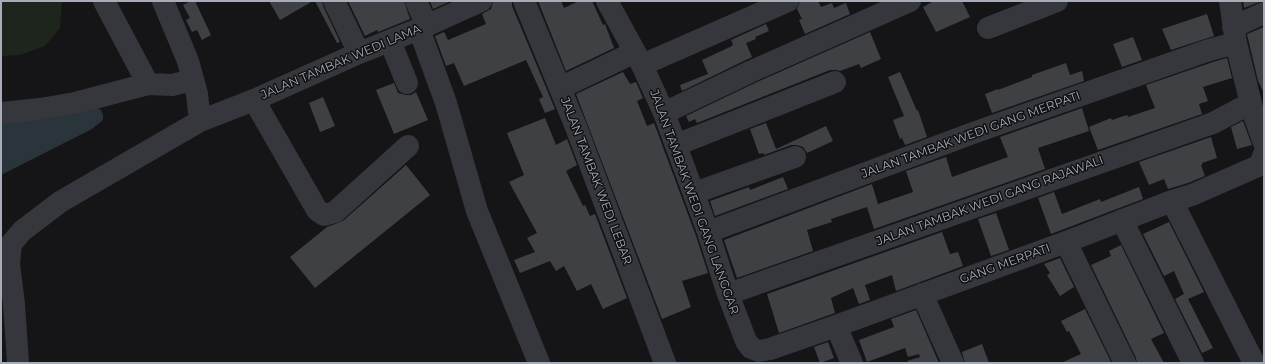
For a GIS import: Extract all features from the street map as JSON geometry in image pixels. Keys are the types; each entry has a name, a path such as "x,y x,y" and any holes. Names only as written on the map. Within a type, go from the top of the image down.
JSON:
{"street":[{"path":"104,1 148,84"},
{"path":"163,1 188,61 200,121"},
{"path":"334,1 360,53"},
{"path":"416,1 477,211 540,363"},
{"name":"JALAN TAMBAK WEDI LAMA","path":"18,363 14,304 9,264 11,244 22,231 60,202 200,121 423,28 481,1"},
{"name":"JALAN TAMBAK WEDI LEBAR","path":"524,1 560,88 665,363"},
{"name":"JALAN TAMBAK WEDI GANG LANGGAR","path":"606,1 639,58 664,113 746,341"},
{"path":"560,88 788,1"},
{"path":"664,113 752,71 910,1"},
{"path":"988,28 1057,1"},
{"path":"1230,1 1235,35 1255,99 1263,153"},
{"name":"JALAN TAMBAK WEDI GANG MERPATI","path":"708,232 973,133 1208,50 1235,35 1264,13"},
{"path":"390,41 407,82"},
{"path":"1,113 40,109 75,103 148,84 172,85 193,80"},
{"path":"676,145 835,82"},
{"name":"JALAN TAMBAK WEDI GANG RAJAWALI","path":"728,294 1212,122 1255,99"},
{"path":"242,104 317,210 324,215 335,212 408,146"},
{"name":"GANG MERPATI","path":"746,341 751,348 773,356 836,326 1199,192 1258,166 1263,153"},
{"path":"694,193 795,157"},
{"path":"1172,201 1254,363"},
{"path":"1122,220 1193,363"},
{"path":"1066,242 1125,363"},
{"path":"922,294 953,363"},
{"path":"836,326 852,363"}],"shaded area":[{"path":"1,1 62,1 60,28 45,46 20,55 1,56"},
{"path":"97,108 101,110 103,120 92,129 1,175 1,121"}],"building":[{"path":"191,1 195,1 211,35 202,40 197,30 192,32 186,20 190,18 183,5"},
{"path":"269,1 313,1 280,20"},
{"path":"315,1 322,1 340,42 337,43"},
{"path":"348,1 404,1 410,19 378,32 377,30 365,36"},
{"path":"430,1 451,1 433,9"},
{"path":"493,1 512,1 512,6 555,109 545,113 539,99 543,97 526,60 464,86 454,63 446,66 435,36 444,32 448,40 486,24 482,14 491,9"},
{"path":"538,1 561,1 564,8 579,1 592,1 603,25 605,24 614,48 566,71"},
{"path":"800,1 818,1 821,7 832,3 834,8 846,3 850,14 805,34 799,20 802,19 797,9"},
{"path":"934,1 962,1 970,17 936,32 923,7"},
{"path":"1243,1 1262,1 1244,8"},
{"path":"1207,14 1214,36 1171,50 1162,29"},
{"path":"766,24 769,31 746,43 752,57 682,91 680,85 708,74 702,60 732,46 733,44 731,40"},
{"path":"1264,27 1264,93 1258,81 1247,34"},
{"path":"870,32 881,59 861,68 859,64 840,71 830,70 697,123 695,119 689,122 686,116 757,82"},
{"path":"1133,37 1142,60 1122,67 1113,44"},
{"path":"1227,58 1232,78 1203,87 1208,101 1199,104 1202,114 1098,150 1089,127 1111,118 1112,120 1127,115 1128,117 1155,108 1146,85"},
{"path":"1066,63 1070,75 1082,71 1084,81 992,113 985,94"},
{"path":"623,72 630,84 636,82 643,98 637,101 647,126 654,123 696,236 708,273 682,281 691,307 662,319 576,94"},
{"path":"900,72 917,111 918,110 927,137 905,145 902,138 900,139 893,120 904,116 888,77"},
{"path":"394,83 398,93 411,95 416,92 428,120 394,134 376,90"},
{"path":"323,97 335,126 320,132 309,103"},
{"path":"1082,108 1089,131 1038,148 1045,169 874,229 867,207 831,219 832,222 807,230 813,251 737,278 724,240 872,184 878,204 913,192 906,171 946,157 952,177 1008,157 1000,137"},
{"path":"545,118 556,145 567,139 577,165 566,171 583,206 585,205 590,216 595,214 627,298 603,309 591,284 577,291 564,266 556,271 550,261 520,273 514,260 535,252 527,238 537,233 509,182 524,175 507,133"},
{"path":"1243,121 1252,145 1237,149 1231,127"},
{"path":"766,123 776,149 826,126 833,141 807,153 803,147 791,145 764,155 764,153 759,154 750,129"},
{"path":"1211,137 1217,158 1202,163 1201,165 1205,176 1168,189 1164,179 1149,185 1139,162"},
{"path":"406,165 430,195 315,288 290,257 327,227 343,221"},
{"path":"783,177 788,189 715,216 710,201 749,187 750,190"},
{"path":"1139,187 1143,199 1051,234 1038,198 1054,192 1062,214 1100,199 1101,202"},
{"path":"996,213 1009,250 991,256 978,219"},
{"path":"1169,222 1204,292 1188,299 1213,348 1202,353 1175,299 1184,294 1174,271 1164,276 1143,234"},
{"path":"942,232 950,254 958,252 963,266 896,291 892,275 865,285 870,300 859,304 853,288 831,298 835,313 779,333 767,294"},
{"path":"1121,245 1164,333 1151,339 1164,363 1137,363 1136,358 1091,265 1111,256 1109,251"},
{"path":"1060,258 1074,287 1060,296 1047,275 1050,273 1044,264"},
{"path":"1085,309 1111,362 1061,363 1081,354 1069,331 1067,332 1061,321"},
{"path":"916,310 939,363 908,363 907,361 920,357 919,354 908,357 905,348 867,362 859,340 894,327 891,319"},
{"path":"828,342 834,358 820,363 814,347"},
{"path":"982,344 989,363 965,363 962,352"}]}
